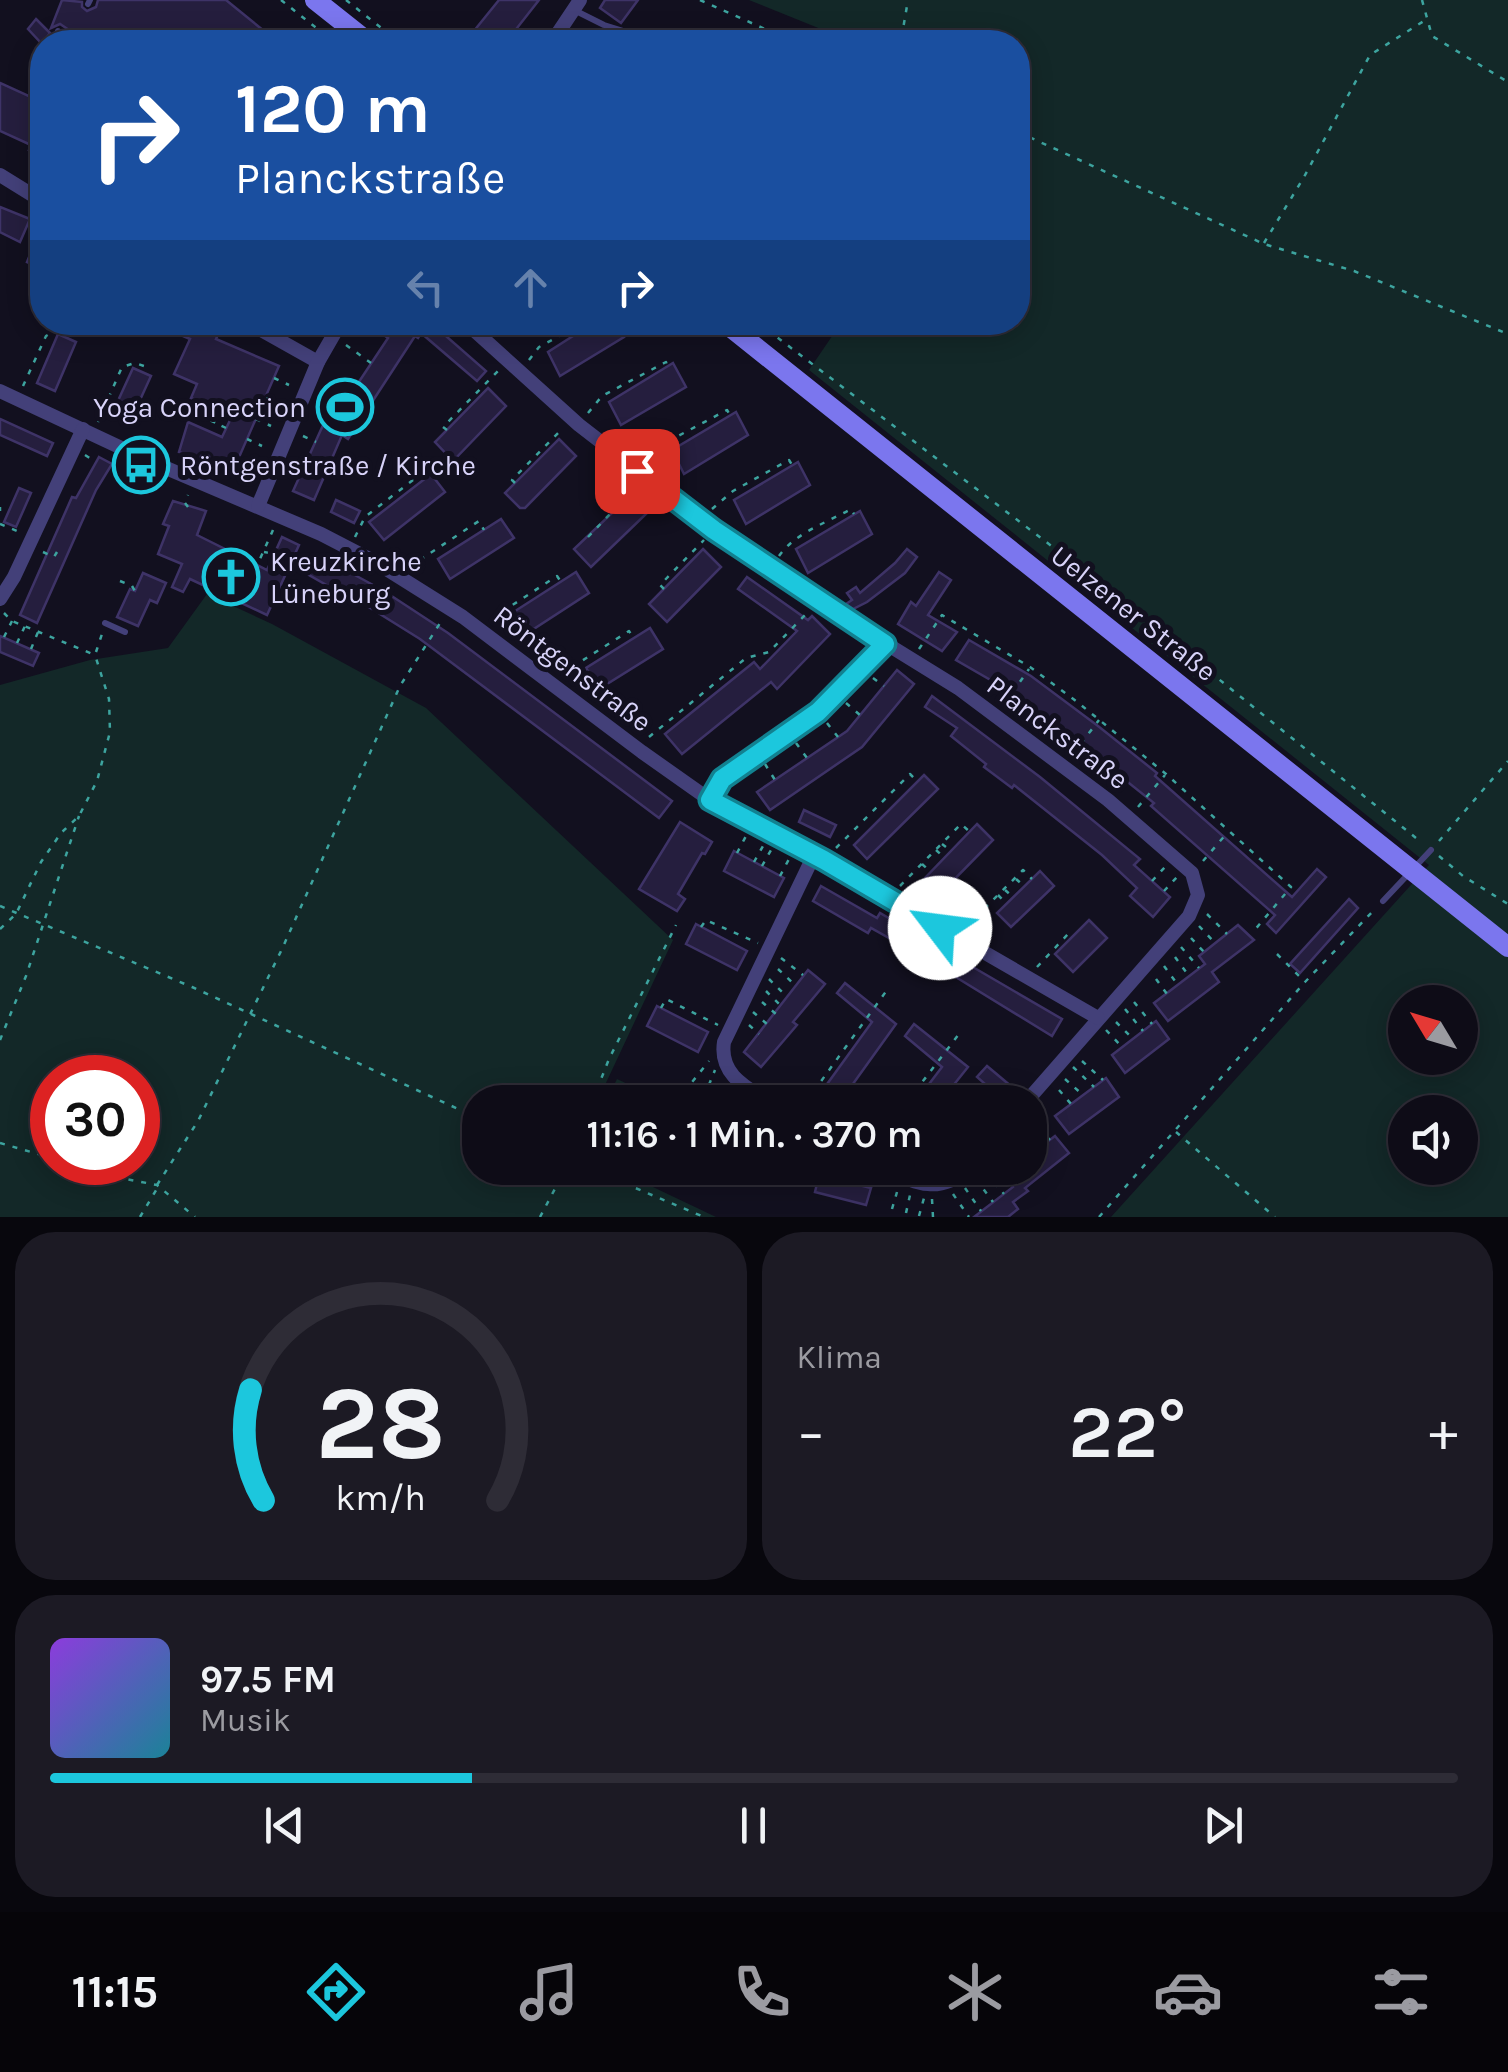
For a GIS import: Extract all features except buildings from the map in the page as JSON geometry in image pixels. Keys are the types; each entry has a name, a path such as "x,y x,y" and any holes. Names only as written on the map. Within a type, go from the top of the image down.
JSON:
{"main road":[{"path":"316,1 353,30"},
{"name":"Uelzener Straße","path":"740,335 1508,947"}],"street":[{"path":"560,30 578,5"},
{"path":"0,174 30,193"},
{"path":"270,335 318,362"},
{"path":"258,506 333,335"},
{"name":"Planckstraße","path":"479,335 575,422 708,526 997,715 1192,873"},
{"name":"Röntgenstraße","path":"0,391 348,548 450,608 710,800 819,857 1100,1017"},
{"path":"0,600 88,432"},
{"path":"710,800 722,779 818,712 885,644"},
{"path":"746,1085 728,1072 725,1041 758,968 819,857"},
{"path":"1041,1085 1172,935 1198,887 1192,873"}],"lane":[{"path":"578,5 604,25 620,30"},
{"path":"105,623 125,632"},
{"path":"1384,901 1432,850"}],"path":[{"path":"281,0 319,30"},
{"path":"346,0 384,30"},
{"path":"700,0 767,30"},
{"path":"903,30 908,0"},
{"path":"1422,0 1432,36 1508,82"},
{"path":"1264,244 1370,55 1428,18"},
{"path":"1030,137 1264,244 1354,271 1508,334"},
{"path":"17,399 48,335"},
{"path":"520,372 545,344 562,335"},
{"path":"567,335 570,340"},
{"path":"773,335 1072,562 1463,876 1508,904"},
{"path":"555,338 559,346"},
{"path":"545,344 550,351"},
{"path":"346,345 371,363"},
{"path":"38,354 47,359"},
{"path":"446,430 443,428 508,362"},
{"path":"515,483 512,480 608,393 666,362 667,366"},
{"path":"88,432 122,368 135,363 144,366 142,372"},
{"path":"274,378 289,385"},
{"path":"627,382 631,390"},
{"path":"325,386 346,401"},
{"path":"112,388 122,392"},
{"path":"617,388 621,395"},
{"path":"608,393 612,400"},
{"path":"265,398 280,405"},
{"path":"220,425 228,407 234,410"},
{"path":"588,537 670,441 712,422 728,410 730,415"},
{"path":"199,415 226,428"},
{"path":"256,419 270,426"},
{"path":"689,431 693,439"},
{"path":"302,436 316,442"},
{"path":"679,436 683,444"},
{"path":"247,440 262,446"},
{"path":"670,441 674,449"},
{"path":"664,589 660,585 687,562 718,501 790,460 792,465"},
{"path":"237,461 252,468"},
{"path":"286,471 299,478"},
{"path":"348,548 365,518 413,480 416,485"},
{"path":"752,480 756,488"},
{"path":"742,486 746,494"},
{"path":"732,491 736,499"},
{"path":"383,503 386,508"},
{"path":"771,568 794,540 851,509 854,514"},
{"path":"842,514 846,519"},
{"path":"255,570 279,516"},
{"path":"400,578 408,567 478,521 484,530"},
{"path":"0,524 54,557 57,552"},
{"path":"813,530 817,538"},
{"path":"803,535 807,543"},
{"path":"449,540 454,549"},
{"path":"794,540 798,548"},
{"path":"263,552 275,554"},
{"path":"481,630 492,617 557,576 562,582"},
{"path":"120,582 132,586 134,591"},
{"path":"526,595 530,602"},
{"path":"638,749 746,658 769,652 819,600"},
{"path":"0,608 12,621 94,655"},
{"path":"140,1217 198,1121 304,904 400,686 450,608"},
{"path":"913,658 939,615 1030,667 1100,719 1184,790 1290,889 1253,932"},
{"path":"4,638 12,621"},
{"path":"0,1040 44,926 80,816 97,781 110,732 109,699 94,655 105,623"},
{"path":"17,643 25,626"},
{"path":"960,634 964,628"},
{"path":"554,684 562,673 629,631 633,638"},
{"path":"30,649 38,632"},
{"path":"598,651 602,658"},
{"path":"1000,658 1004,651"},
{"path":"769,652 774,656"},
{"path":"997,715 1030,667"},
{"path":"731,670 736,677"},
{"path":"1046,687 1050,681"},
{"path":"701,694 706,700"},
{"path":"838,694 860,715"},
{"path":"1072,706 1076,701"},
{"path":"818,712 838,737"},
{"path":"671,718 676,725"},
{"path":"1064,766 1100,719"},
{"path":"789,733 807,758"},
{"path":"1113,738 1117,733"},
{"path":"1139,759 1143,754"},
{"path":"1432,850 1508,762"},
{"path":"819,857 851,834 910,774 918,782"},
{"path":"1128,818 1166,774"},
{"path":"1178,797 1184,790"},
{"path":"893,791 900,799"},
{"path":"879,805 886,813"},
{"path":"1202,819 1208,812"},
{"path":"0,929 16,914 41,862 61,833 80,816"},
{"path":"868,817 874,824"},
{"path":"738,853 752,823"},
{"path":"861,823 868,831"},
{"path":"889,898 962,824 970,832"},
{"path":"1192,873 1228,832"},
{"path":"754,862 774,834"},
{"path":"762,866 774,834"},
{"path":"851,834 858,841"},
{"path":"950,836 958,844"},
{"path":"942,844 951,852"},
{"path":"780,876 796,845"},
{"path":"1242,854 1246,848"},
{"path":"936,850 945,858"},
{"path":"922,864 931,872"},
{"path":"1266,875 1271,869"},
{"path":"956,937 1023,870 1032,879"},
{"path":"1015,878 1024,886"},
{"path":"1004,889 1013,897"},
{"path":"998,895 1006,903"},
{"path":"1100,1217 1305,982 1384,901"},
{"path":"0,906 462,1110"},
{"path":"701,926 706,920 750,940"},
{"path":"599,1085 676,925"},
{"path":"717,935 723,927"},
{"path":"726,940 732,932"},
{"path":"1027,978 1069,933 1072,936"},
{"path":"1172,935 1227,934"},
{"path":"1172,935 1215,943"},
{"path":"1172,935 1204,952"},
{"path":"1172,935 1199,968"},
{"path":"1172,935 1190,976"},
{"path":"1172,935 1178,985"},
{"path":"1166,994 1172,935"},
{"path":"750,940 776,1014"},
{"path":"743,949 750,940"},
{"path":"1277,954 1305,982"},
{"path":"758,968 804,975"},
{"path":"758,968 795,985"},
{"path":"758,968 786,996"},
{"path":"758,968 778,1004"},
{"path":"821,1085 888,990"},
{"path":"1120,994 1152,1024"},
{"path":"1120,994 1143,1031"},
{"path":"660,1008 666,999 709,1021 725,1041"},
{"path":"678,1017 683,1008"},
{"path":"685,1021 690,1012"},
{"path":"870,1014 876,1018"},
{"path":"1100,1017 1133,1039"},
{"path":"1100,1017 1122,1047"},
{"path":"704,1030 709,1021"},
{"path":"862,1024 868,1028"},
{"path":"923,1085 959,1034"},
{"path":"708,1085 725,1041"},
{"path":"690,1085 725,1041"},
{"path":"942,1056 948,1060"},
{"path":"839,1057 845,1061"},
{"path":"1060,1063 1103,1080"},
{"path":"1060,1063 1094,1087"},
{"path":"1060,1063 1083,1095"},
{"path":"1060,1063 1070,1104"},
{"path":"934,1066 940,1070"},
{"path":"830,1070 836,1074"},
{"path":"927,1076 932,1081"},
{"path":"824,1078 828,1083"},
{"path":"1175,1132 1276,1217"},
{"path":"1047,1137 1050,1140"},
{"path":"0,1143 30,1152"},
{"path":"153,1185 196,1217"},
{"path":"540,1217 557,1185"},
{"path":"892,1210 929,1185"},
{"path":"906,1212 932,1185"},
{"path":"919,1216 935,1185"},
{"path":"934,1217 938,1185"},
{"path":"945,1185 970,1217"},
{"path":"948,1185 982,1211"},
{"path":"955,1185 993,1202"},
{"path":"996,1185 1004,1194"},
{"path":"632,1186 704,1217"}],"green space":[{"path":"749,0 1508,0 1508,1217 1111,1217 1429,865 809,370 833,335 1030,335 1030,30 823,30"},
{"path":"207,594 272,624 426,708 673,940 605,1085 462,1085 462,1185 649,1185 716,1217 0,1217 0,685 90,660 168,648"}],"place":[{"name":"Yoga Connection","path":"345,407"},
{"name":"Röntgenstraße / Kirche","path":"141,465"},
{"name":"Kreuzkirche Lüneburg","path":"231,577"}],"route":[{"path":"637,471 714,530 885,644 818,712 722,779 710,800 824,860 940,928"}]}
